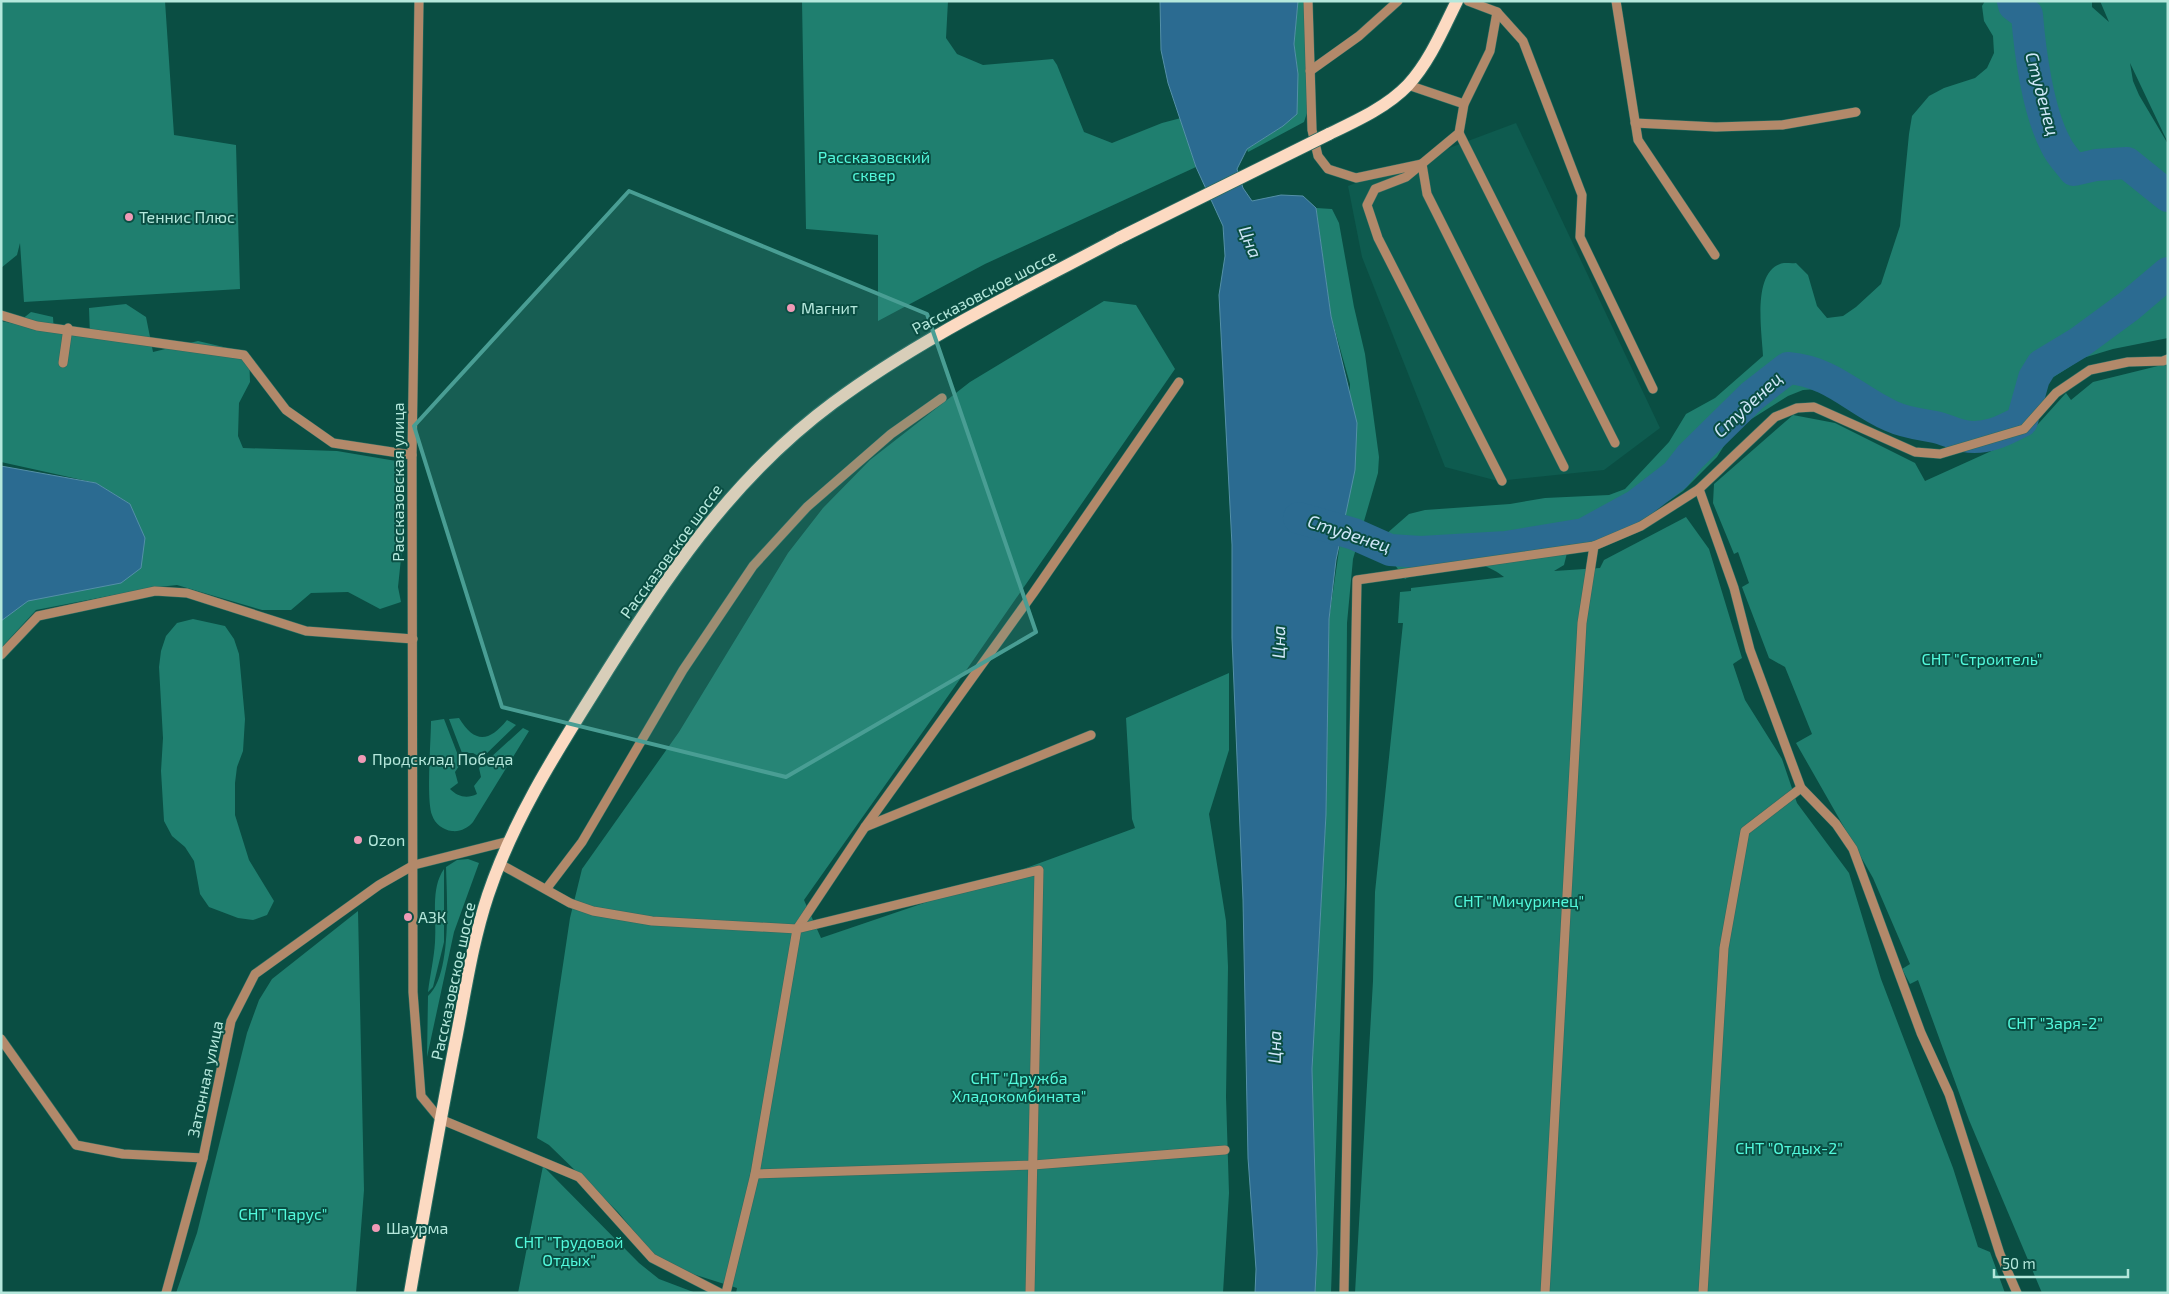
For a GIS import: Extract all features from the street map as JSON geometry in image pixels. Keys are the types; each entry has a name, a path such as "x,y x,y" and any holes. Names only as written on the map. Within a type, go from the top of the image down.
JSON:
{"main road":[{"name":"Рассказовское шоссе","path":"410,1293 440,1120 474,946 488,896 500,864 509,841 556,753 636,624 710,520 740,486 779,447 852,389 937,334 1119,238 1376,109 1408,85 1432,51 1457,1"}],"street":[{"name":"Рассказовская улица","path":"419,1 412,455 413,992 421,1096 440,1120"},
{"path":"1308,1 1312,130 1318,156 1328,169 1356,178 1422,164"},
{"path":"1310,71 1359,36 1398,1"},
{"path":"1468,1 1497,12 1524,41 1582,195 1580,237 1653,389"},
{"path":"1616,1 1638,140 1715,255"},
{"path":"1497,12 1490,51 1464,104 1459,133 1615,443"},
{"path":"1408,85 1464,104"},
{"path":"1636,124 1716,127 1782,125 1856,112"},
{"path":"1459,133 1406,177 1374,189 1367,206 1378,238 1502,481"},
{"path":"1422,164 1427,194 1564,467"},
{"path":"1,315 37,326 68,328 244,355 286,410 333,443 412,455"},
{"path":"64,363 68,328"},
{"path":"1344,1293 1357,580 1594,546 1641,526 1699,489 1775,417 1797,408 1814,407 1915,452 1940,454 2024,429 2056,393 2090,370 2128,362 2163,361 2168,359"},
{"path":"726,1293 755,1174 797,929 865,827 1034,592 1179,382"},
{"path":"547,888 582,842 683,670 753,566 807,507 891,434 942,398"},
{"path":"1699,489 1734,588 1750,650 1801,788 1836,824 1853,848 1921,1033 1949,1094 2000,1254 2017,1293"},
{"path":"1545,1293 1582,623 1594,546"},
{"path":"1,654 38,616 155,591 187,593 306,631 413,639"},
{"path":"865,827 1091,735"},
{"path":"1703,1293 1724,948 1745,831 1801,788"},
{"path":"414,865 509,841"},
{"path":"500,864 570,902 593,911 652,921 797,929 1039,870 1030,1293"},
{"name":"Затонная улица","path":"166,1293 203,1158 231,1021 254,974 379,885 414,865"},
{"path":"1,1039 76,1146 123,1154 203,1158"},
{"path":"440,1120 579,1177 652,1258 720,1293"},
{"path":"755,1174 1033,1164 1225,1150"}],"highlighted area":[{"path":"629,191 927,314 1036,632 786,777 502,707 414,426"}],"shaded area":[{"path":"1516,123 1660,428 1604,470 1498,481 1445,467 1362,257 1348,186"}],"green space":[{"name":"Теннис Плюс","path":"1,1 165,1 174,135 236,145 240,289 24,302 20,243 17,255 1,268"},
{"name":"Рассказовский сквер","path":"802,1 948,1 946,38 957,54 983,65 1053,59 1084,132 1112,143 1162,123 1181,118 1196,167 985,264 878,321 878,235 806,229"},
{"path":"1298,1 1304,1 1307,113 1304,122 1248,152 1247,149 1283,126 1298,74 1294,44"},
{"path":"1985,1 2092,1 2092,7 2109,22 2100,1 2168,1 2168,143 2130,63 2133,81 2139,95 2168,144 2168,338 2113,349 2083,358 2021,398 2010,412 1997,421 1982,427 1935,433 1903,429 1860,409 1848,400 1819,389 1803,390 1788,396 1734,430 1717,457 1683,491 1625,525 1610,529 1568,549 1564,565 1554,571 1600,568 1604,560 1686,517 1709,549 1742,658 1733,664 1745,700 1782,759 1797,803 1849,873 1881,979 1953,1168 1978,1247 1990,1252 2005,1293 1355,1293 1373,981 1375,892 1403,623 1398,623 1400,592 1411,591 1411,588 1504,577 1481,564 1453,559 1432,564 1405,579 1385,551 1385,535 1409,514 1425,510 1510,504 1545,498 1609,495 1625,489 1669,442 1686,414 1715,398 1763,356 1762,291 1765,279 1771,270 1780,264 1796,263 1808,275 1817,306 1827,318 1843,316 1856,307 1881,284 1900,226 1912,116 1929,96 1944,88 1975,78 1987,68 1994,53 1993,36 1984,21 1982,6"},
{"path":"1316,208 1332,209 1339,223 1354,307 1365,354 1379,457 1378,473 1353,559 1347,623 1345,885 1331,1293 1315,1293 1317,1253 1312,1069 1326,814 1329,619 1344,516 1350,384 1331,316"},
{"name":"СНТ \"Дружба Хладокомбината\"","path":"1104,301 1136,305 1175,369 804,900 821,938 1015,872 1135,828 1132,819 1126,718 1229,673 1229,750 1209,814 1226,921 1228,967 1226,1097 1229,1193 1223,1293 736,1293 737,1288 661,1264 618,1212 549,1145 537,1138 570,918 582,869 679,732 788,553 823,508 870,460 970,382"},
{"path":"126,304 146,317 153,352 198,341 249,353 250,382 239,403 238,436 243,448 337,451 402,462 402,549 398,587 401,602 380,609 348,592 311,593 291,610 262,610 177,585 150,588 36,610 1,648 1,600 130,504 96,483 1,462 1,321 16,324 31,312 53,317 54,332 90,336 89,308"},
{"name":"СНТ \"Строитель\"","path":"2166,364 2168,1293 2042,1293 1969,1120 1918,980 1910,984 1902,969 1910,964 1873,878 1796,743 1812,734 1785,667 1769,658 1742,587 1749,583 1738,552 1734,554 1713,503 1714,484 1793,415 1835,423 1915,463 1925,481 2029,434 2066,393 2071,400 2093,382"},
{"path":"193,619 225,626 234,639 239,654 245,719 243,751 237,767 235,783 235,815 249,860 274,901 267,915 253,920 238,918 209,907 200,894 194,861 185,847 172,836 164,821 161,771 163,738 159,667 161,651 166,636 177,623"},
{"path":"459,718 471,732 476,736 482,737 494,733 507,720 516,725 482,758 473,753 462,753 449,719"},
{"path":"444,719 461,763 455,772 458,783 450,789 456,794 463,796 477,794 474,786 481,777 479,768 523,728 529,731 473,822 466,828 458,831 452,831 440,826 433,818 430,807 431,721"},
{"path":"468,859 479,863 454,932 427,1057 428,996 436,986 445,954 447,916 446,867 457,860"},
{"path":"444,869 444,942 433,987 428,992 434,955 437,885"},
{"name":"СНТ \"Парус\"","path":"358,911 364,1190 356,1293 176,1293 197,1233 247,1033 259,1000 272,979"},
{"name":"СНТ \"Трудовой Отдых\"","path":"543,1166 639,1263 659,1279 696,1293 518,1293"}],"water":[{"name":"Цна","path":"1160,1 1298,1 1294,44 1298,74 1297,114 1283,126 1247,149 1237,169 1243,188 1252,201 1281,195 1303,196 1316,208 1331,316 1357,423 1355,470 1336,560 1329,619 1326,814 1312,1069 1317,1253 1315,1293 1255,1293 1256,1269 1248,1158 1243,900 1232,638 1232,545 1219,295 1225,256 1223,226 1196,167 1168,83 1161,50"},
{"path":"1,466 96,483 130,504 145,538 141,568 121,583 28,601 1,621"}],"waterway":[{"name":"Студенец","path":"2013,1 2014,5 2027,15 2033,64 2044,116 2064,158 2074,170 2096,165 2127,163 2168,196"},
{"name":"Студенец","path":"1299,518 1354,534 1390,550 1421,552 1506,547 1584,534 1637,505 1676,475 1690,457 1752,396 1788,368 1804,371 1830,380 1878,409 1902,420 1964,436 1987,436 2022,421 2034,378 2042,365 2080,342 2129,306 2168,273"}],"place":[{"name":"Теннис Плюс","path":"129,217"},
{"name":"Магнит","path":"791,308"},
{"name":"Продсклад Победа","path":"362,759"},
{"name":"Ozon","path":"358,840"},
{"name":"АЗК","path":"408,917"},
{"name":"Шаурма","path":"376,1228"}],"park label":[{"name":"СНТ \"Мичуринец\"","path":"1519,901"},
{"name":"СНТ \"Заря-2\"","path":"2055,1023"},
{"name":"СНТ \"Отдых-2\"","path":"1789,1148"}]}
